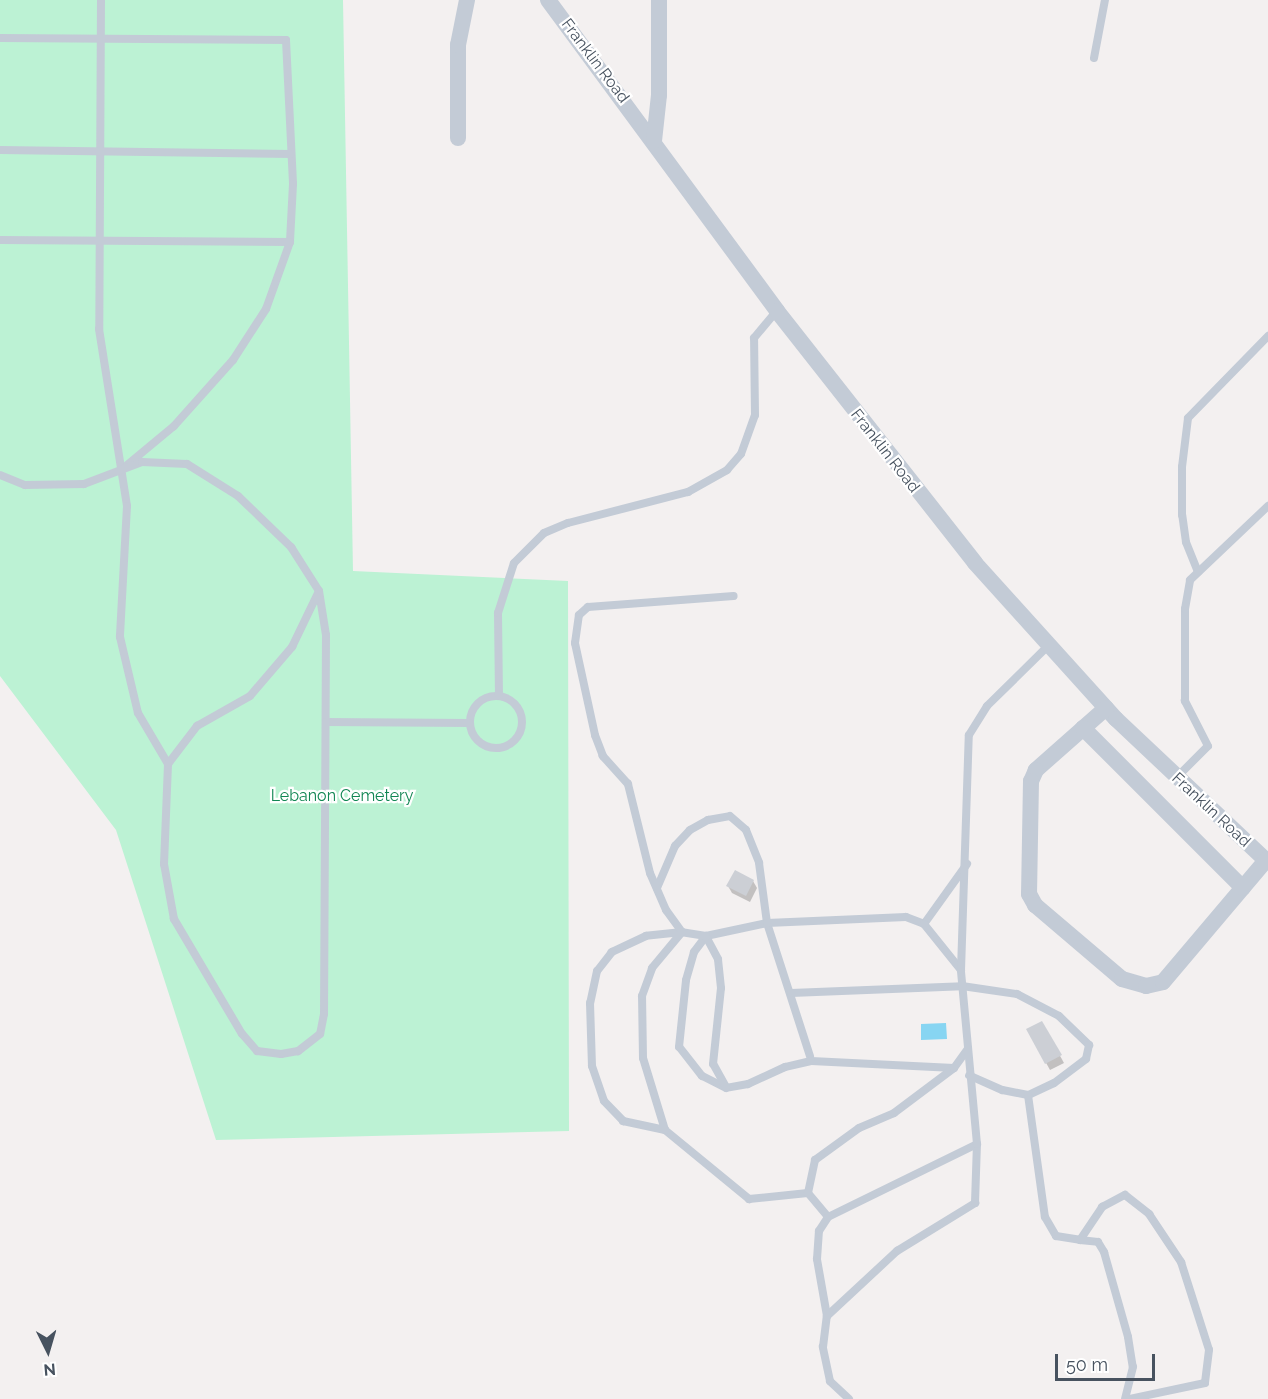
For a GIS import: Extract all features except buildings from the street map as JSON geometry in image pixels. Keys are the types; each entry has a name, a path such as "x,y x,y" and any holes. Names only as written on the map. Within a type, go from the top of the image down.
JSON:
{"street":[{"path":"458,138 458,45 467,0"},
{"name":"Franklin Road","path":"548,0 777,311 911,485 1048,646 1106,708 1176,779 1267,861"},
{"path":"654,141 659,95 659,0"},
{"path":"1106,708 1036,770 1031,781 1029,894 1035,905 1122,979 1146,986 1163,982 1267,861"},
{"path":"1083,728 1243,888"}],"lane":[{"path":"0,475 25,485 84,484 120,471 142,462 187,464 238,496 283,540 319,591 326,635 324,1014 320,1034 298,1051 281,1054 257,1051 242,1034 174,919 164,864 168,764 138,713 120,637 127,506 120,471 99,329 101,0"},
{"path":"1094,58 1105,0"},
{"path":"0,38 285,40 291,154 290,242 266,309 233,360 174,426 120,471"},
{"path":"0,150 100,149 291,154"},
{"path":"0,240 290,242"},
{"path":"499,696 498,613 506,579 514,563 544,533 568,523 688,492 727,470 741,454 756,415 754,338 777,311"},
{"path":"1198,572 1186,542 1182,515 1182,467 1188,418 1268,336"},
{"path":"1176,779 1208,746 1185,701 1185,609 1190,580 1268,506"},
{"path":"168,764 196,726 250,696 285,656 319,591"},
{"path":"682,932 657,888 628,784 603,756 595,735 577,662 579,615 588,608 734,596"},
{"path":"827,1316 897,1251 975,1203 977,1144 961,970 967,864 969,735 987,706 1048,646"},
{"path":"499,696 509,699 521,713 519,735 513,742 496,749 483,746 471,732 469,723 475,706 482,700 499,696"},
{"path":"327,722 469,723"},
{"path":"657,888 675,846 690,830 708,820 730,816 746,830 759,863 767,923 810,1056"},
{"path":"924,924 967,864"},
{"path":"808,1193 749,1199 665,1130 623,1121 604,1101 592,1066 590,1003 597,971 612,952 646,936 682,932 706,936 767,923 906,917 924,924 961,970"},
{"path":"665,1130 643,1058 642,996 652,968 682,932"},
{"path":"706,936 694,952 686,980 679,1047 702,1076 726,1088 748,1084 785,1067 811,1061 954,1068"},
{"path":"706,936 718,959 721,988 713,1064 726,1088"},
{"path":"791,993 962,986 1017,994 1059,1016 1089,1045 1086,1059 1054,1083 1028,1095 1002,1090 969,1075"},
{"path":"808,1193 815,1160 859,1128 894,1113 954,1068 967,1050"},
{"path":"1028,1095 1045,1217 1056,1236 1080,1240 1098,1242 1104,1252 1128,1336 1133,1367 1127,1399 1205,1383 1209,1350 1181,1262 1149,1214 1125,1196 1102,1207 1080,1240"},
{"path":"849,1399 830,1382 823,1347 827,1316 817,1259 819,1231 828,1217 977,1144"},
{"path":"808,1193 828,1217"}],"green space":[{"name":"Lebanon Cemetery","path":"0,0 343,0 353,571 568,581 569,1131 216,1140 116,830 0,676"}],"water":[{"path":"946,1023 947,1039 921,1040 921,1024"}]}
